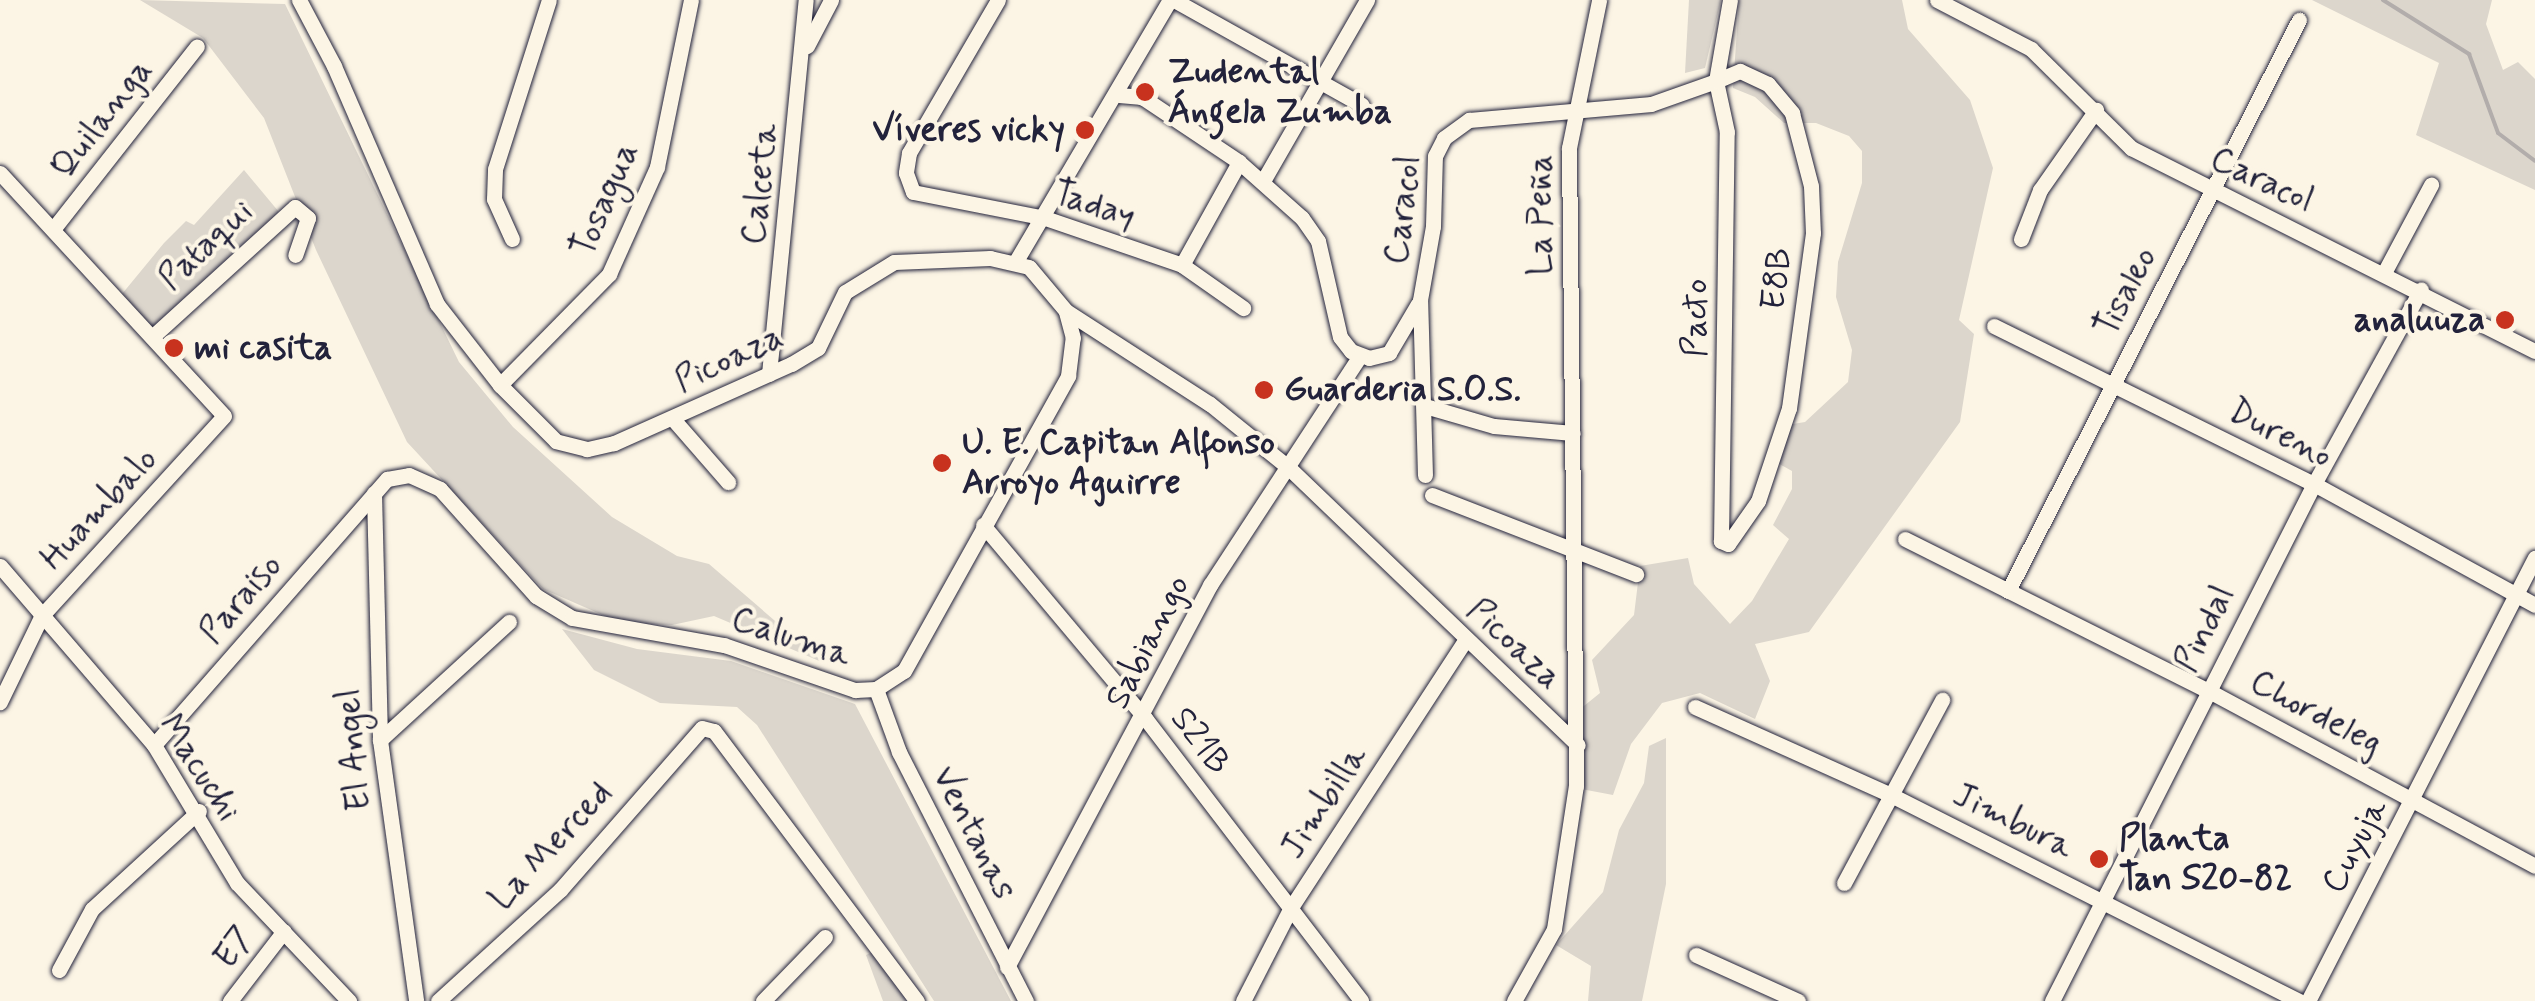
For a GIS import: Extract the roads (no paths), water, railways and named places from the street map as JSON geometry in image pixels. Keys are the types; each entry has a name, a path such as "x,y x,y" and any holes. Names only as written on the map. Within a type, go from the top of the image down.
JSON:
{"street":[{"name":"Picoaza","path":"298,0 334,66 437,304 500,386 547,436 576,448 614,444 814,352 845,292 877,267 904,261 1016,261 1039,274 1066,310 1210,404 1289,468 1465,641 1578,745"},
{"path":"512,239 494,199 494,168 549,0"},
{"name":"Tosagua","path":"500,386 609,274 657,167 691,0"},
{"name":"Calceta","path":"769,374 806,0"},
{"path":"802,54 831,0"},
{"name":"Taday","path":"998,0 909,154 906,173 914,192 1045,218 1182,265 1243,308"},
{"path":"1016,261 1172,0 1362,105"},
{"path":"1263,181 1367,0"},
{"name":"La Peña","path":"1578,745 1569,148 1582,107 1599,0"},
{"path":"1716,81 1730,0"},
{"name":"Caracol","path":"1937,0 2032,48 2096,110 2122,142 2421,289 2535,351"},
{"name":"Tisaleo","path":"2008,591 2300,20"},
{"name":"Quilanga","path":"54,228 196,46"},
{"name":"E8B","path":"1716,81 1740,71 1768,84 1792,113 1811,186 1812,265 1789,408 1758,501 1735,536"},
{"name":"Caracol","path":"1425,475 1420,300 1433,226 1436,156 1448,133 1470,120 1676,99 1716,81"},
{"name":"Pacto","path":"1716,81 1727,132 1722,541 1735,536"},
{"path":"1119,94 1142,97 1263,181 1318,241 1340,337 1360,356 1394,350 1420,300"},
{"path":"2021,239 2040,190 2096,110"},
{"path":"1182,265 1239,162"},
{"path":"0,172 152,337"},
{"path":"2385,272 2431,185"},
{"name":"Pataqui","path":"152,337 285,212 305,210 308,228 295,255"},
{"name":"Pindal","path":"2052,1001 2106,900 2207,690 2421,289"},
{"name":"Caluma","path":"374,493 387,479 408,475 440,489 536,596 572,618 724,645 855,690 876,689 904,671 1068,376 1073,338 1066,310"},
{"name":"Dureno","path":"1994,326 2314,484 2535,604"},
{"name":"Huambalo","path":"0,702 42,616 224,416 152,337"},
{"name":"Sabiango","path":"1008,967 1145,718 1210,585 1360,356"},
{"path":"1424,406 1494,426 1573,433"},
{"path":"674,419 728,482"},
{"name":"El Angel","path":"374,493 380,740 416,1001"},
{"name":"Paraiso","path":"154,744 374,493"},
{"path":"1432,495 1636,574"},
{"name":"S21B","path":"984,525 1145,718 1361,1001"},
{"name":"Chordeleg","path":"1905,539 2207,690 2535,866"},
{"name":"Cuyuja","path":"2308,1001 2535,558"},
{"name":"Macuchi","path":"0,566 154,744 198,811 228,870 349,1001"},
{"path":"380,740 510,622"},
{"name":"Jimbilla","path":"1243,1001 1290,909 1465,641"},
{"name":"Ventanas","path":"876,689 899,752 1026,1001"},
{"path":"1844,882 1942,700"},
{"name":"Jimbura","path":"1695,707 1891,795 2106,900 2299,1001"},
{"name":"La Merced","path":"438,1001 560,890 702,728 714,731 916,1001"},
{"path":"1514,1001 1554,929 1578,745"},
{"path":"59,970 92,909 198,811"},
{"name":"E7","path":"230,1001 284,931"},
{"path":"763,1001 826,938"},
{"path":"1696,955 1798,1001"}],"waterway":[{"path":"2383,0 2469,54 2498,133 2535,161"}],"place":[{"name":"Zudental Ángela Zumba","path":"1145,92"},
{"name":"Víveres vicky","path":"1085,130"},
{"name":"analuuza","path":"2505,320"},
{"name":"mi casita","path":"174,348"},
{"name":"Guarderia S.O.S.","path":"1264,390"},
{"name":"U. E. Capitan Alfonso Arroyo Aguirre","path":"942,463"},
{"name":"Planta Tan S20-82","path":"2099,859"}]}
